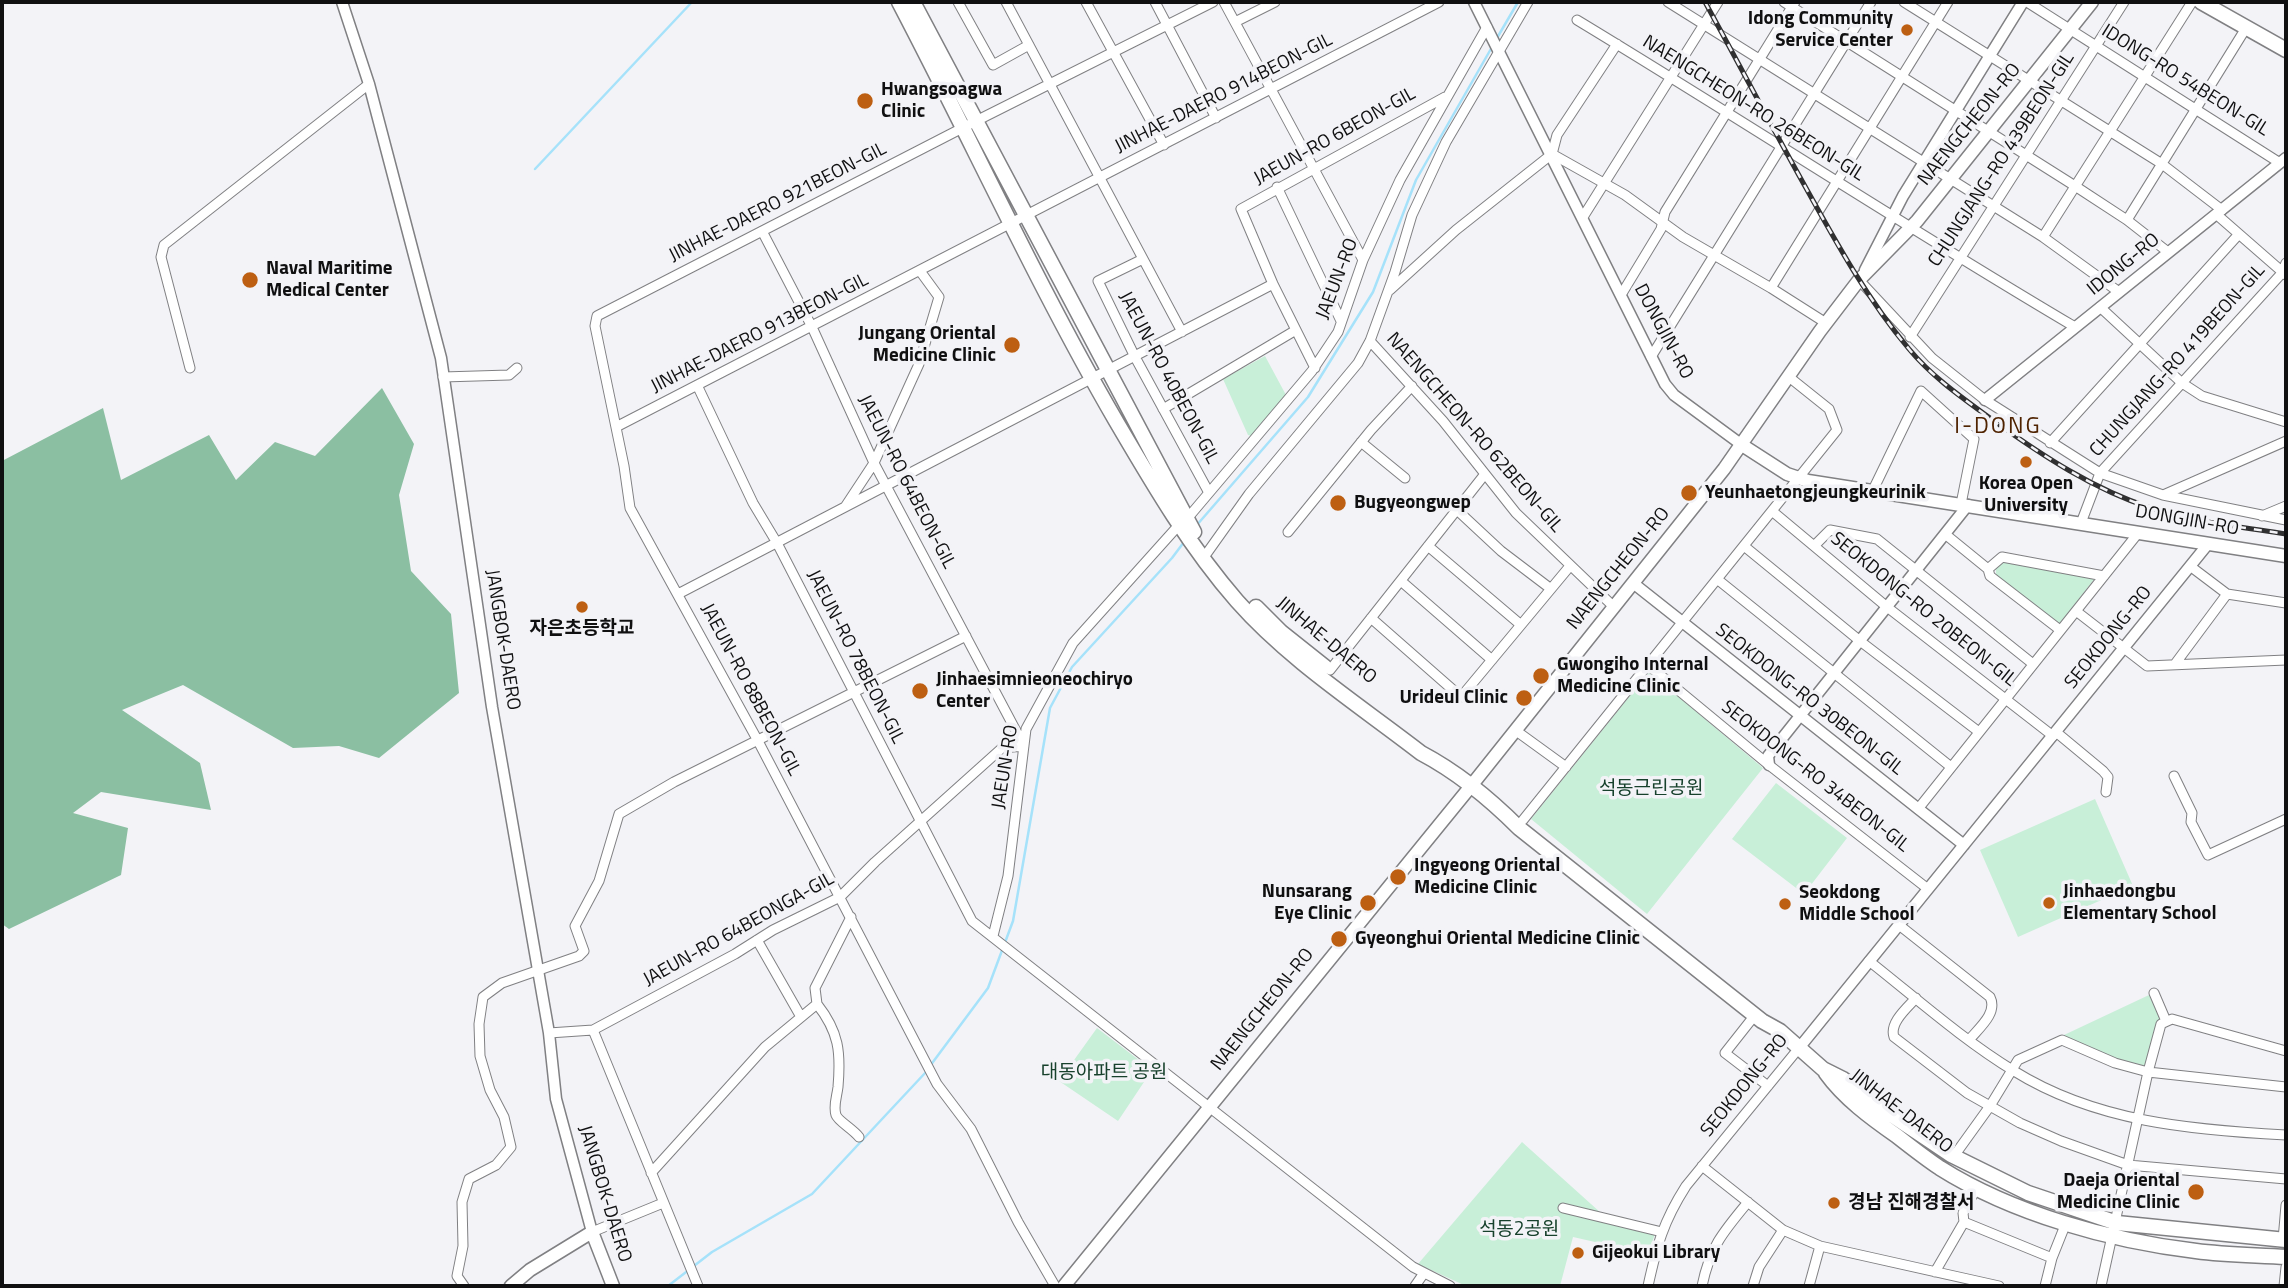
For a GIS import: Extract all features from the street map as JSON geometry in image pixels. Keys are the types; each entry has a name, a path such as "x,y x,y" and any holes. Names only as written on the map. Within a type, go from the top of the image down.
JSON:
{"main road":[{"path":"899,2 1010,225 1092,380 1183,524 1200,546"},
{"path":"913,2 1108,371 1183,524"},
{"name":"NAENGCHEON-RO","path":"1064,1286 1471,786 1742,446 1826,323 1859,280 1911,228 2092,2"},
{"path":"2201,2 2286,50"},
{"name":"DONGJIN-RO","path":"1742,446 1787,474 1799,477 2286,556"},
{"name":"JINHAE-DAERO","path":"1200,546 1244,596 1281,632 1424,744 1442,764"},
{"name":"JINHAE-DAERO","path":"1200,546 1237,602 1275,640 1421,753 1442,764"},
{"path":"1442,764 1755,1015 1780,1031 1823,1069"},
{"path":"1499,808 1523,820 1768,1014 1780,1031"},
{"name":"JINHAE-DAERO","path":"1823,1069 1843,1079 1954,1156 2028,1193 2115,1229 2196,1251 2286,1257"},
{"name":"JINHAE-DAERO","path":"1823,1069 1836,1087 1877,1122 1940,1168 1991,1195 2066,1223 2115,1229 2285,1240"},
{"path":"511,1286 530,1270 592,1233"},
{"name":"JANGBOK-DAERO","path":"592,1233 613,1286"}],"street":[{"name":"JANGBOK-DAERO","path":"342,2 369,84 429,309 443,377 492,707 549,1033 556,1099 592,1233"},
{"path":"958,2 993,65 1029,45"},
{"path":"1006,2 1182,332"},
{"path":"1086,2 1164,145"},
{"path":"1155,2 1216,118"},
{"name":"JINHAE-DAERO 921BEON-GIL","path":"597,316 1213,2"},
{"path":"1224,2 1363,260"},
{"path":"1235,22 1275,2"},
{"name":"JINHAE-DAERO 914BEON-GIL","path":"1025,217 1439,2"},
{"name":"DONGJIN-RO","path":"1474,2 1651,357 1674,395 1742,446"},
{"path":"1200,546 1249,494 1358,363 1370,341 1412,215 1446,142 1528,2"},
{"path":"1668,2 2043,237 2119,292"},
{"path":"1583,217 1718,2"},
{"path":"1651,357 1871,2"},
{"path":"1904,2 2162,164 2219,212 2239,234 2285,270"},
{"path":"1771,288 1948,2"},
{"path":"2025,2 1923,163 1859,280 1931,358 1985,400 2100,473 2163,495 2286,520"},
{"name":"IDONG-RO 54BEON-GIL","path":"2025,2 2197,110 2283,160"},
{"name":"CHUNGJANG-RO 439BEON-GIL","path":"1910,337 2124,2"},
{"path":"2043,237 2192,2"},
{"path":"1621,295 1662,223 1665,212 1760,58 1790,4 2127,220 2168,252"},
{"name":"NAENGCHEON-RO 26BEON-GIL","path":"1577,20 1960,259 2076,327"},
{"name":"JAEUN-RO","path":"993,936 1008,876 1026,729 1073,643 1183,524 1208,491 1315,368 1338,332 1363,260 1400,180 1487,27"},
{"path":"2127,220 2246,28"},
{"path":"1387,292 1456,230 1552,154 1557,135 1617,44"},
{"path":"190,369 161,257 164,245 369,84"},
{"name":"JAEUN-RO 6BEON-GIL","path":"1273,284 1241,209 1313,167 1447,96"},
{"path":"1552,154 1625,195 1662,223 1826,323"},
{"name":"IDONG-RO","path":"1985,400 2283,160"},
{"path":"1277,187 1341,321"},
{"name":"JINHAE-DAERO 913BEON-GIL","path":"616,427 1025,217"},
{"name":"JAEUN-RO 64BEON-GIL","path":"762,231 812,327 874,463 1024,746"},
{"path":"2050,443 2239,234"},
{"name":"JAEUN-RO 40BEON-GIL","path":"1143,259 1098,281 1135,357 1208,491"},
{"name":"CHUNGJANG-RO 419BEON-GIL","path":"2081,523 2100,473 2285,270"},
{"path":"844,509 874,463 919,364 939,298 920,271"},
{"path":"678,594 1273,284 1315,368"},
{"path":"2100,307 2182,383 2202,396 2286,422"},
{"name":"JAEUN-RO 88BEON-GIL","path":"597,316 595,326 631,508 758,741 926,1063 971,1129 1017,1223 1055,1286"},
{"path":"1163,409 1296,330"},
{"name":"NAENGCHEON-RO 62BEON-GIL","path":"1370,341 1412,386 1516,513 1614,607"},
{"path":"443,377 509,375 517,368"},
{"path":"1523,820 1837,430 1829,409 1789,377"},
{"name":"JAEUN-RO 78BEON-GIL","path":"697,386 753,503 777,543 972,921 1424,1273 1450,1286"},
{"path":"1288,532 1361,442 1412,386"},
{"path":"1769,765 1768,756 1945,534 1965,504 1974,439 1921,391 1873,490"},
{"path":"2163,495 2286,441"},
{"path":"1361,442 1405,478"},
{"path":"1329,670 1485,474"},
{"path":"2262,516 2286,506"},
{"path":"1457,510 1501,551 1551,589"},
{"name":"SEOKDONG-RO 20BEON-GIL","path":"1772,512 1887,607 2054,734"},
{"path":"1814,546 1830,530 1877,539 2033,664"},
{"path":"1917,809 2139,532"},
{"path":"1945,534 1988,569 1990,576 2060,630"},
{"name":"SEOKDONG-RO","path":"1648,1286 1662,1232 1674,1206 1702,1166 2208,544"},
{"path":"1428,546 1521,625"},
{"path":"1744,546 1860,641 1979,732"},
{"path":"1988,569 2002,557 2104,576"},
{"path":"1371,618 1461,697 1570,566"},
{"path":"2190,566 2227,594 2286,603"},
{"path":"1717,579 1951,767"},
{"path":"1401,581 1492,660"},
{"name":"SEOKDONG-RO 30BEON-GIL","path":"1633,583 1964,845"},
{"path":"2175,664 2227,594"},
{"path":"2076,611 2147,666 2286,660"},
{"path":"464,1286 457,1276 463,1247 462,1202 469,1179 496,1165 511,1147 505,1117 490,1090 480,1056 479,1024 483,997 502,984 579,956 584,951 575,926 599,881 619,814 674,782 966,636"},
{"name":"SEOKDONG-RO 34BEON-GIL","path":"1648,665 1769,765 1928,889"},
{"path":"1515,730 1566,767"},
{"path":"2054,734 2103,771 2108,777 2106,792"},
{"name":"JAEUN-RO 64BEONGA-GIL","path":"549,1033 593,1030 840,897 1002,748 1024,746"},
{"path":"2174,776 2192,813 2191,822 2207,855 2286,819"},
{"path":"851,917 815,988 817,1004 836,1035 838,1081 835,1114 838,1119 853,1128 859,1137"},
{"path":"1899,925 1990,997 1993,1002 1992,1012 1969,1040"},
{"path":"757,940 801,1017"},
{"path":"1869,961 2013,1071 2089,1107 2180,1128 2286,1135"},
{"path":"2154,993 2166,1021"},
{"path":"1916,998 1895,1023 1892,1032 1894,1037 1937,1072 2020,1123 2128,1165 2286,1179"},
{"path":"651,1173 765,1047 817,1004"},
{"path":"1755,1015 1725,1054 1768,1086"},
{"path":"2101,1286 2161,1024 2172,1018 2286,1051"},
{"path":"593,1030 698,1286"},
{"path":"1954,1156 1990,1106 2018,1060 2062,1040 2115,1063 2148,1072 2286,1087"},
{"path":"1702,1166 1783,1230 1820,1246 1999,1286"},
{"path":"1935,1272 1964,1223 1963,1213 1977,1187"},
{"path":"1702,1286 1711,1251 1748,1202"},
{"path":"592,1233 663,1203"},
{"path":"2285,1240 2286,1205"},
{"path":"1563,1208 1662,1232"},
{"path":"1964,1223 2052,1258"},
{"path":"2045,1286 2052,1258 2066,1223"},
{"path":"1754,1286 1759,1267 1783,1230"},
{"path":"1809,1286 1820,1246"},
{"path":"2284,1286 2286,1267"},
{"path":"1415,1286 1424,1273"}],"green space":[{"path":"1265,356 1286,395 1251,436 1248,435 1223,379"},
{"path":"382,388 414,444 399,495 411,571 451,614 459,693 379,758 339,746 293,748 183,685 122,710 200,763 211,810 101,792 73,813 128,828 121,875 9,929 2,924 2,461 103,408 121,480 209,435 236,480 275,442 315,456"},
{"path":"2001,561 2095,578 2059,625 1996,577 1996,568"},
{"name":"석동근린공원","path":"1649,672 1763,768 1647,914 1531,819"},
{"path":"1776,783 1847,838 1804,894 1732,839"},
{"path":"2095,799 2133,886 2018,937 1980,850"},
{"path":"2149,995 2160,1018 2146,1068 2116,1060 2064,1038 2064,1035"},
{"name":"대동아파트 공원","path":"1097,1028 1152,1070 1118,1121 1059,1081"},
{"name":"석동2공원","path":"1522,1142 1601,1213 1655,1234 1648,1254 1573,1237 1560,1286 1466,1286 1418,1264"}],"waterway":[{"path":"535,169 692,2"},
{"path":"1497,38 1518,2"},
{"path":"1196,526 1308,397 1373,292 1416,180 1492,47"},
{"path":"930,1066 988,988 1013,921 1050,708 1072,667 1184,542"},
{"path":"668,1286 712,1252 812,1194 926,1072"}],"railway":[{"path":"1705,2 1829,230 1880,311 1928,369 1960,396 2031,447 2109,491 2151,508 2184,517 2286,534"}],"place":[{"name":"Idong Community Service Center","path":"1907,30"},
{"name":"Hwangsoagwa Clinic","path":"865,101"},
{"name":"Naval Maritime Medical Center","path":"250,280"},
{"name":"Jungang Oriental Medicine Clinic","path":"1012,345"},
{"name":"Korea Open University","path":"2026,462"},
{"name":"Yeunhaetongjeungkeurinik","path":"1689,493"},
{"name":"Bugyeongwep","path":"1338,503"},
{"name":"자은초등학교","path":"582,607"},
{"name":"Gwongiho Internal Medicine Clinic","path":"1541,676"},
{"name":"Jinhaesimnieoneochiryo Center","path":"920,691"},
{"name":"Urideul Clinic","path":"1524,698"},
{"name":"Ingyeong Oriental Medicine Clinic","path":"1398,877"},
{"name":"Nunsarang Eye Clinic","path":"1368,903"},
{"name":"Jinhaedongbu Elementary School","path":"2049,903"},
{"name":"Seokdong Middle School","path":"1785,904"},
{"name":"Gyeonghui Oriental Medicine Clinic","path":"1339,939"},
{"name":"Daeja Oriental Medicine Clinic","path":"2196,1192"},
{"name":"경남 진해경찰서","path":"1834,1203"},
{"name":"Gijeokui Library","path":"1578,1253"}],"district":[{"name":"I-DONG","path":"1998,427"}]}
